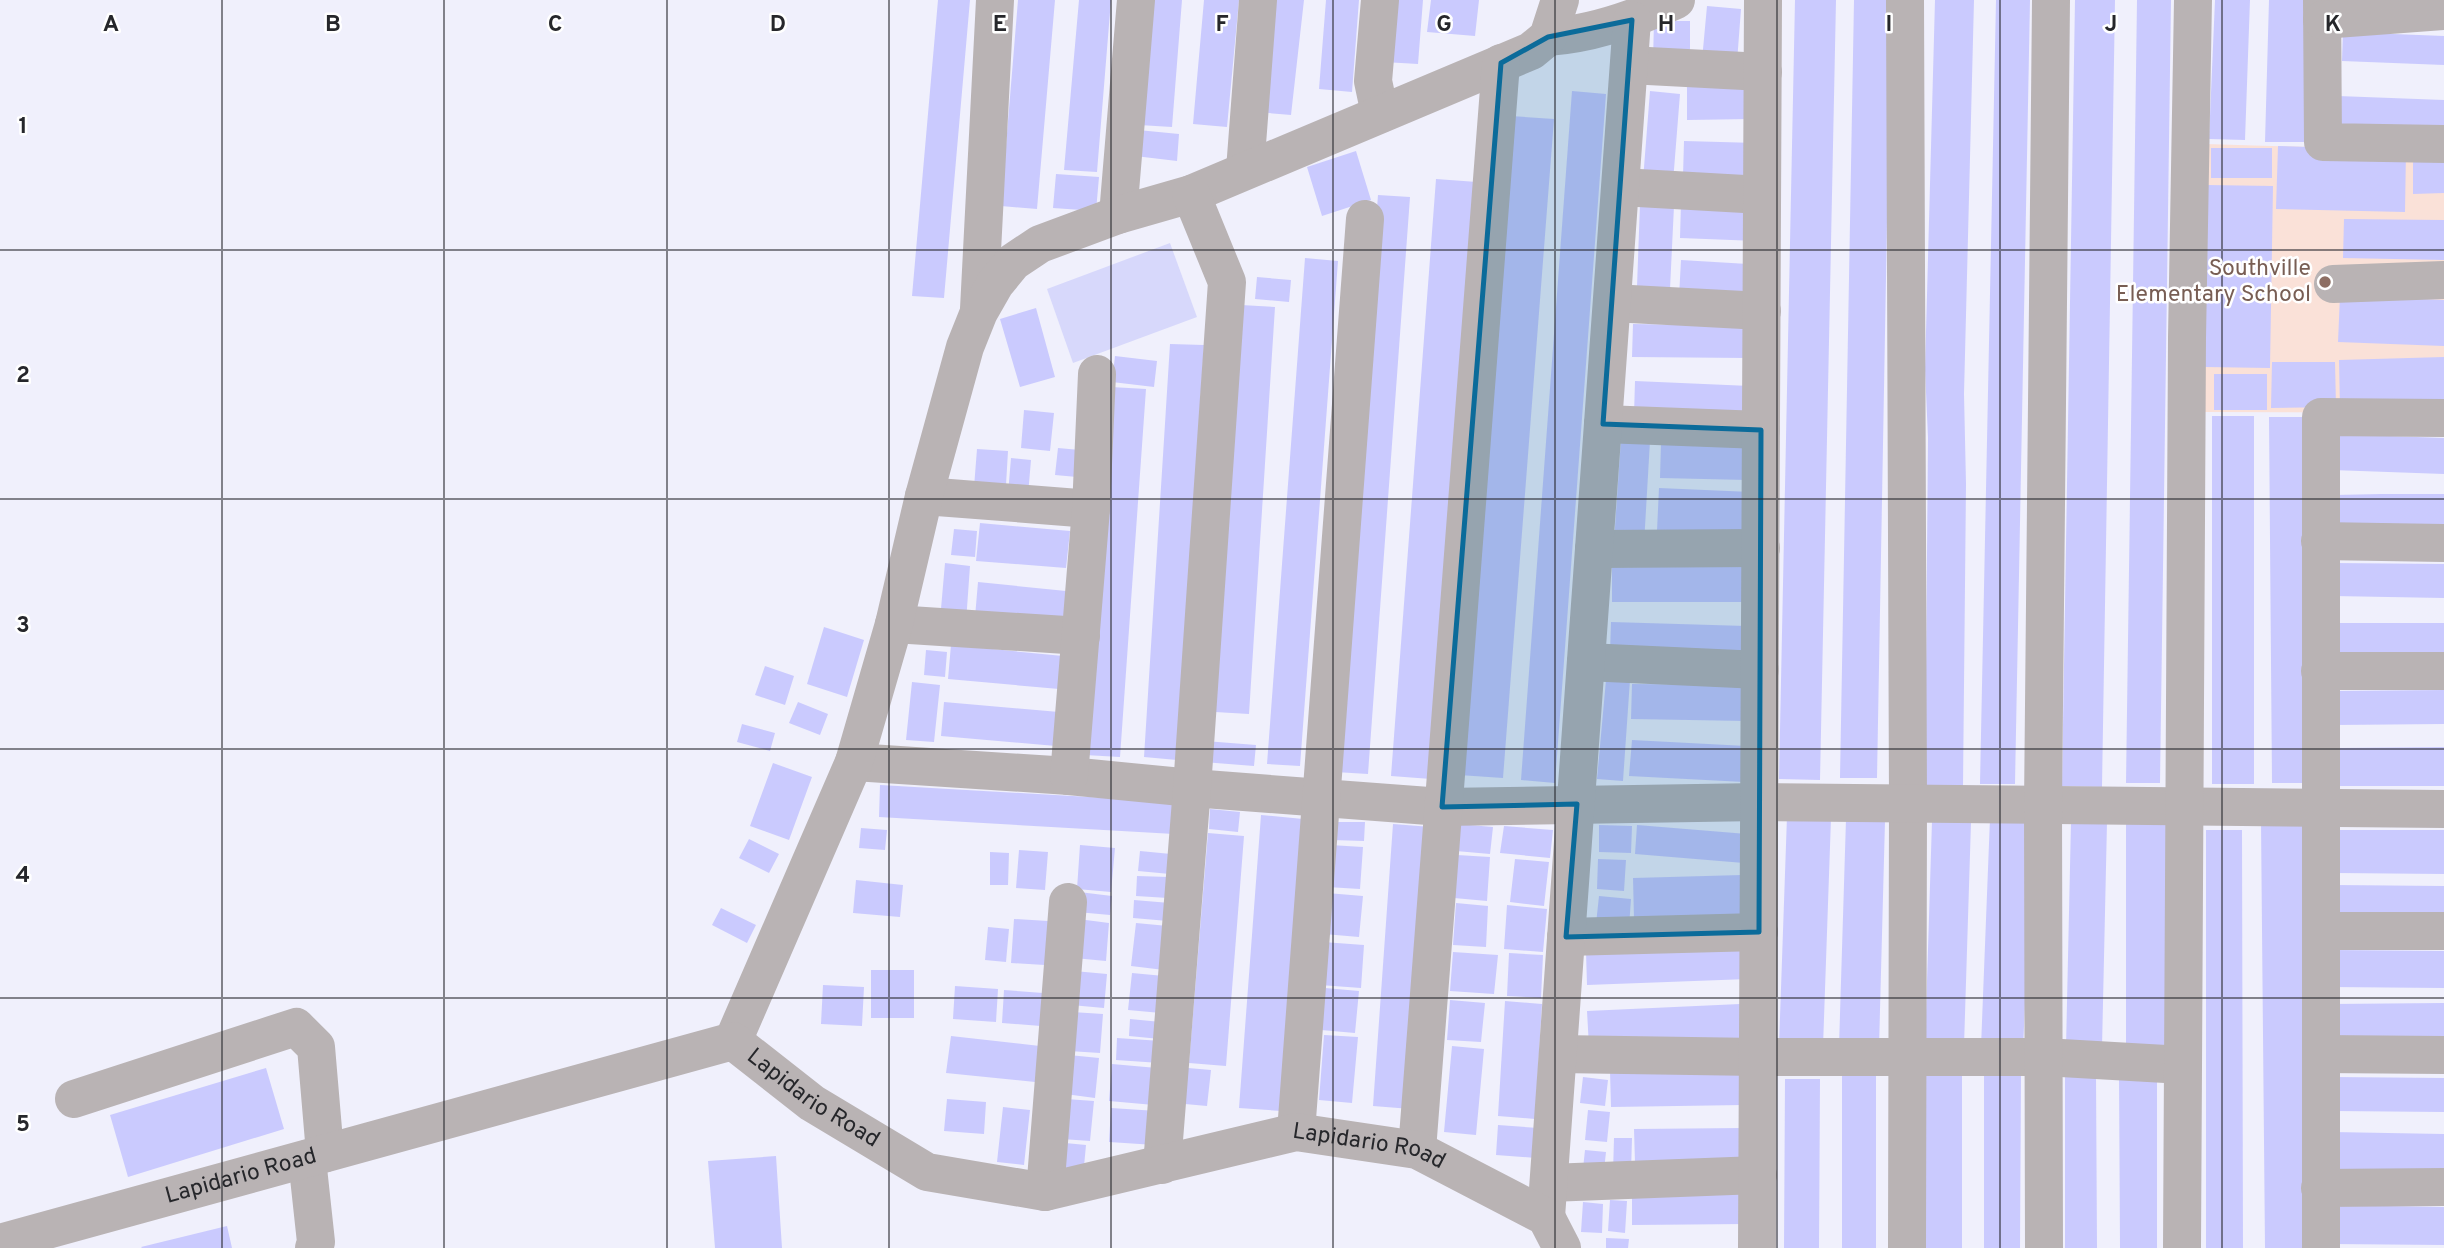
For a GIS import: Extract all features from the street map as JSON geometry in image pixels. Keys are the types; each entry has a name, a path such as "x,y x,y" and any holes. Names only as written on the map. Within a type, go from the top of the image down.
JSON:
{"street":[{"path":"979,312 995,0"},
{"path":"1118,215 1136,0"},
{"path":"1245,170 1258,0"},
{"path":"1380,0 1373,81 1380,114"},
{"path":"733,1041 854,762 894,624 924,496 965,347 979,312 995,284 1013,262 1040,244 1118,215 1191,194 1531,51 1548,37 1560,0"},
{"path":"1548,37 1573,36 1632,20 1676,0"},
{"path":"1758,1248 1763,0"},
{"path":"1905,0 1907,1248"},
{"path":"2044,1248 2043,806 2051,0"},
{"path":"2182,1248 2187,352 2193,0"},
{"path":"2444,11 2322,10 2323,142 2444,144"},
{"path":"1632,20 1558,1054 1552,1216 1758,1175"},
{"path":"1417,1150 1501,63"},
{"path":"1629,65 1763,72"},
{"path":"1621,187 1762,195"},
{"path":"1162,1165 1192,788 1227,282 1191,194"},
{"path":"1296,1132 1365,219"},
{"path":"2333,284 2444,280"},
{"path":"1612,303 1762,311"},
{"path":"1069,776 1091,509 1097,374"},
{"path":"2320,1248 2321,417 2444,418"},
{"path":"1603,424 1761,430"},
{"path":"924,496 1091,509"},
{"path":"2320,541 2444,543"},
{"path":"1594,549 1760,548"},
{"path":"894,624 1081,636"},
{"path":"1586,662 1760,670"},
{"path":"2320,671 2444,671"},
{"path":"854,762 1069,776 1442,807 1760,802 2444,809"},
{"path":"1045,1192 1068,902"},
{"path":"2321,931 2444,931"},
{"path":"1566,937 1759,932"},
{"path":"74,1099 296,1027 316,1047 314,1248"},
{"name":"Lapidario Road","path":"0,1243 733,1041 812,1103 927,1172 1045,1192 1296,1132 1417,1150 1552,1216"},
{"path":"1558,1054 2044,1058 2183,1065"},
{"path":"2321,1054 2444,1055"},
{"path":"2320,1188 2444,1187"}],"highlighted area":[{"path":"1632,20 1603,424 1761,430 1759,932 1566,937 1577,804 1442,807 1501,63 1548,37"}],"shaded area":[{"name":"Southville Elementary School","path":"2205,144 2444,151 2444,413 2205,412"},
{"path":"1170,243 1197,317 1073,363 1047,289"}],"building":[{"path":"938,0 970,0 944,298 912,296"},
{"path":"1018,0 1055,0 1037,209 1001,206"},
{"path":"1079,0 1111,0 1097,172 1064,170"},
{"path":"1149,0 1182,0 1172,127 1139,125"},
{"path":"1204,0 1239,0 1227,127 1193,124"},
{"path":"1269,0 1304,0 1291,115 1257,112"},
{"path":"1326,0 1359,0 1352,92 1319,89"},
{"path":"1389,0 1423,0 1418,64 1384,62"},
{"path":"1431,0 1479,0 1475,36 1427,32"},
{"path":"1795,0 1836,0 1820,780 1779,779"},
{"path":"1854,0 1891,0 1877,778 1840,778"},
{"path":"1935,0 1974,0 1964,394 1966,484 1963,787 1925,787 1928,438 1925,369"},
{"path":"1996,0 2030,0 2015,784 1980,784"},
{"path":"2075,0 2115,0 2102,787 2062,786"},
{"path":"2137,0 2171,0 2160,783 2126,783"},
{"path":"2215,0 2250,0 2245,140 2209,139"},
{"path":"2269,0 2310,0 2306,142 2265,142"},
{"path":"1707,6 1741,9 1737,62 1702,60"},
{"path":"1654,21 1690,21 1690,61 1653,61"},
{"path":"2343,32 2444,36 2444,65 2342,61"},
{"path":"1687,80 1750,80 1751,119 1687,120"},
{"path":"1572,91 1606,94 1555,783 1521,780"},
{"path":"1650,91 1680,94 1673,182 1643,180"},
{"path":"2338,96 2444,100 2444,129 2338,126"},
{"path":"1511,116 1554,119 1503,778 1459,775"},
{"path":"1138,130 1179,134 1177,161 1135,156"},
{"path":"1684,141 1757,143 1756,178 1683,176"},
{"path":"2278,146 2406,150 2405,212 2276,209"},
{"path":"2211,148 2272,148 2272,178 2211,178"},
{"path":"1356,151 1371,200 1322,216 1307,167"},
{"path":"2413,159 2444,159 2444,193 2413,194"},
{"path":"1056,174 1099,177 1096,211 1053,208"},
{"path":"1436,179 1477,182 1431,779 1391,776"},
{"path":"2207,185 2273,186 2270,368 2205,367"},
{"path":"1378,195 1410,197 1368,774 1335,772"},
{"path":"1681,203 1759,206 1757,241 1680,238"},
{"path":"1640,204 1674,206 1670,289 1637,287"},
{"path":"2344,219 2444,220 2444,260 2343,258"},
{"path":"1305,258 1338,261 1300,766 1267,764"},
{"path":"1681,260 1748,264 1746,301 1679,297"},
{"path":"1257,277 1291,280 1289,302 1255,299"},
{"path":"2340,295 2444,300 2444,346 2338,342"},
{"path":"1241,305 1275,307 1249,714 1215,712"},
{"path":"1036,308 1055,377 1020,387 1000,319"},
{"path":"1633,324 1747,326 1747,358 1632,357"},
{"path":"1170,344 1204,345 1177,760 1144,757"},
{"path":"1115,356 1157,361 1154,387 1112,382"},
{"path":"2444,357 2444,406 2340,409 2339,360"},
{"path":"2272,362 2335,362 2336,407 2271,408"},
{"path":"2214,374 2267,374 2267,410 2214,410"},
{"path":"1635,381 1750,386 1750,417 1634,415"},
{"path":"1111,387 1146,389 1120,757 1085,755"},
{"path":"1024,410 1054,413 1050,451 1021,448"},
{"path":"2212,416 2254,416 2254,784 2212,784"},
{"path":"2269,417 2304,417 2306,783 2272,783"},
{"path":"2333,434 2444,438 2444,474 2332,470"},
{"path":"1621,439 1650,441 1644,544 1614,542"},
{"path":"1661,443 1748,445 1747,480 1660,478"},
{"path":"1058,448 1080,450 1077,477 1055,475"},
{"path":"977,449 1008,451 1005,502 973,500"},
{"path":"1011,458 1031,460 1028,495 1008,494"},
{"path":"1659,488 1751,492 1750,534 1657,531"},
{"path":"2444,494 2444,528 2335,529 2334,495"},
{"path":"980,523 1070,531 1066,568 976,561"},
{"path":"954,529 977,531 975,557 951,555"},
{"path":"945,563 970,566 966,622 940,620"},
{"path":"2333,563 2444,564 2444,598 2333,596"},
{"path":"1612,565 1744,565 1744,602 1612,602"},
{"path":"978,582 1066,591 1063,625 975,617"},
{"path":"1611,622 1746,626 1745,657 1610,653"},
{"path":"2333,623 2444,623 2444,654 2333,653"},
{"path":"824,627 864,640 847,697 807,684"},
{"path":"951,645 1063,656 1059,689 948,679"},
{"path":"926,650 947,652 945,677 924,675"},
{"path":"765,666 794,676 785,705 755,695"},
{"path":"1606,680 1630,680 1623,781 1597,779"},
{"path":"912,682 940,685 934,742 906,740"},
{"path":"1632,684 1747,685 1747,721 1631,719"},
{"path":"2444,690 2444,724 2335,725 2335,691"},
{"path":"798,702 828,714 820,735 789,723"},
{"path":"944,702 1059,712 1056,746 941,736"},
{"path":"742,724 775,733 770,751 737,742"},
{"path":"1632,740 1746,746 1744,782 1629,776"},
{"path":"1205,741 1256,745 1254,766 1203,762"},
{"path":"2444,747 2444,786 2335,786 2335,748"},
{"path":"773,763 812,777 789,840 750,826"},
{"path":"880,785 1176,802 1174,834 879,817"},
{"path":"1210,809 1240,812 1238,832 1209,829"},
{"path":"1261,815 1303,819 1281,1111 1239,1108"},
{"path":"1787,816 1831,818 1823,1047 1779,1046"},
{"path":"1990,818 2033,820 2023,1049 1981,1047"},
{"path":"1846,819 1885,821 1879,1048 1839,1047"},
{"path":"2126,819 2167,819 2166,1046 2126,1045"},
{"path":"1932,821 1971,822 1964,1046 1925,1045"},
{"path":"2304,821 2308,1248 2265,1248 2261,822"},
{"path":"1332,822 1365,822 1364,841 1332,840"},
{"path":"2071,822 2107,822 2102,1048 2066,1048"},
{"path":"1393,824 1431,827 1411,1109 1373,1106"},
{"path":"1458,824 1493,827 1490,854 1456,851"},
{"path":"1599,825 1632,826 1631,853 1599,852"},
{"path":"1637,825 1747,834 1744,863 1635,854"},
{"path":"1504,826 1553,830 1550,858 1500,853"},
{"path":"861,828 887,830 885,850 859,848"},
{"path":"2206,830 2242,830 2243,1248 2206,1248"},
{"path":"2336,830 2444,830 2444,874 2336,873"},
{"path":"1208,833 1244,836 1226,1066 1189,1063"},
{"path":"749,839 779,854 769,873 739,858"},
{"path":"1080,845 1115,848 1111,892 1077,889"},
{"path":"1330,845 1363,847 1360,889 1327,887"},
{"path":"1019,850 1048,852 1045,890 1016,888"},
{"path":"1140,851 1171,854 1170,874 1138,871"},
{"path":"990,852 1009,853 1008,885 990,885"},
{"path":"1457,855 1490,857 1487,901 1454,898"},
{"path":"1515,859 1549,862 1544,906 1510,902"},
{"path":"1598,859 1626,860 1624,891 1597,889"},
{"path":"1742,875 1743,916 1634,919 1633,878"},
{"path":"1137,876 1169,877 1168,898 1136,896"},
{"path":"856,880 903,885 900,917 853,913"},
{"path":"2335,885 2444,886 2444,920 2334,919"},
{"path":"1079,892 1112,896 1110,915 1077,912"},
{"path":"1327,893 1363,896 1359,937 1324,934"},
{"path":"1599,896 1631,899 1629,927 1596,924"},
{"path":"1134,900 1170,903 1168,921 1133,918"},
{"path":"1456,903 1488,906 1486,947 1453,945"},
{"path":"1507,905 1547,909 1543,952 1504,949"},
{"path":"721,908 756,925 747,943 712,925"},
{"path":"1014,919 1048,921 1045,965 1011,963"},
{"path":"1078,919 1109,923 1106,961 1074,958"},
{"path":"1136,923 1168,926 1164,970 1131,966"},
{"path":"988,927 1009,929 1006,962 985,960"},
{"path":"1323,942 1364,945 1361,988 1320,985"},
{"path":"1746,945 1748,979 1587,985 1586,952"},
{"path":"2331,950 2444,951 2444,988 2331,987"},
{"path":"1453,952 1498,955 1494,994 1450,991"},
{"path":"1509,953 1543,955 1541,998 1507,996"},
{"path":"871,970 914,970 914,1018 871,1018"},
{"path":"1074,971 1107,974 1104,1008 1071,1005"},
{"path":"1132,973 1164,976 1161,1013 1128,1010"},
{"path":"823,985 864,987 862,1026 821,1024"},
{"path":"955,986 998,989 996,1022 953,1019"},
{"path":"1325,988 1359,991 1355,1033 1321,1030"},
{"path":"1004,990 1043,993 1041,1026 1002,1023"},
{"path":"1450,1000 1485,1003 1481,1042 1447,1040"},
{"path":"1505,1001 1542,1004 1535,1119 1498,1116"},
{"path":"2444,1003 2444,1046 2331,1046 2331,1004"},
{"path":"1740,1004 1742,1039 1589,1047 1587,1011"},
{"path":"1072,1012 1103,1014 1100,1053 1069,1051"},
{"path":"1130,1019 1161,1022 1160,1039 1129,1036"},
{"path":"1324,1035 1358,1037 1352,1103 1319,1100"},
{"path":"951,1036 1040,1046 1035,1082 946,1073"},
{"path":"1117,1038 1161,1041 1160,1063 1116,1060"},
{"path":"1452,1046 1484,1049 1476,1135 1444,1132"},
{"path":"1069,1055 1099,1058 1095,1098 1065,1094"},
{"path":"1112,1064 1157,1068 1154,1105 1109,1101"},
{"path":"266,1068 284,1129 128,1177 110,1115"},
{"path":"1188,1068 1211,1070 1207,1106 1185,1104"},
{"path":"1742,1068 1743,1105 1611,1107 1610,1071"},
{"path":"1923,1068 1962,1068 1962,1248 1922,1248"},
{"path":"1842,1071 1876,1071 1876,1248 1842,1248"},
{"path":"1984,1074 2021,1074 2020,1248 1984,1248"},
{"path":"2096,1075 2097,1248 2065,1248 2065,1076"},
{"path":"2119,1075 2157,1075 2157,1248 2120,1248"},
{"path":"1583,1077 1608,1080 1605,1106 1580,1103"},
{"path":"2333,1077 2444,1078 2444,1112 2334,1111"},
{"path":"1785,1079 1820,1079 1819,1248 1784,1248"},
{"path":"947,1099 986,1102 984,1134 944,1131"},
{"path":"1066,1099 1094,1101 1090,1141 1062,1139"},
{"path":"1003,1107 1030,1110 1024,1165 997,1162"},
{"path":"1111,1108 1157,1111 1155,1145 1109,1142"},
{"path":"1588,1110 1610,1112 1607,1142 1585,1140"},
{"path":"1498,1125 1538,1128 1536,1158 1496,1155"},
{"path":"1744,1128 1744,1161 1635,1163 1634,1129"},
{"path":"2332,1132 2444,1134 2444,1174 2331,1173"},
{"path":"1614,1138 1632,1138 1631,1173 1613,1173"},
{"path":"1055,1142 1086,1145 1083,1177 1052,1175"},
{"path":"1585,1150 1606,1152 1603,1179 1582,1178"},
{"path":"776,1156 782,1248 715,1248 708,1161"},
{"path":"1632,1191 1746,1191 1746,1224 1632,1225"},
{"path":"1610,1200 1627,1201 1625,1233 1608,1231"},
{"path":"1583,1202 1603,1204 1602,1233 1581,1232"},
{"path":"2332,1205 2444,1207 2444,1245 2331,1244"},
{"path":"227,1226 232,1248 141,1247"},
{"path":"1606,1238 1629,1239 1628,1248 1606,1248"}],"place":[{"name":"Southville Elementary School","path":"2325,282"}]}
